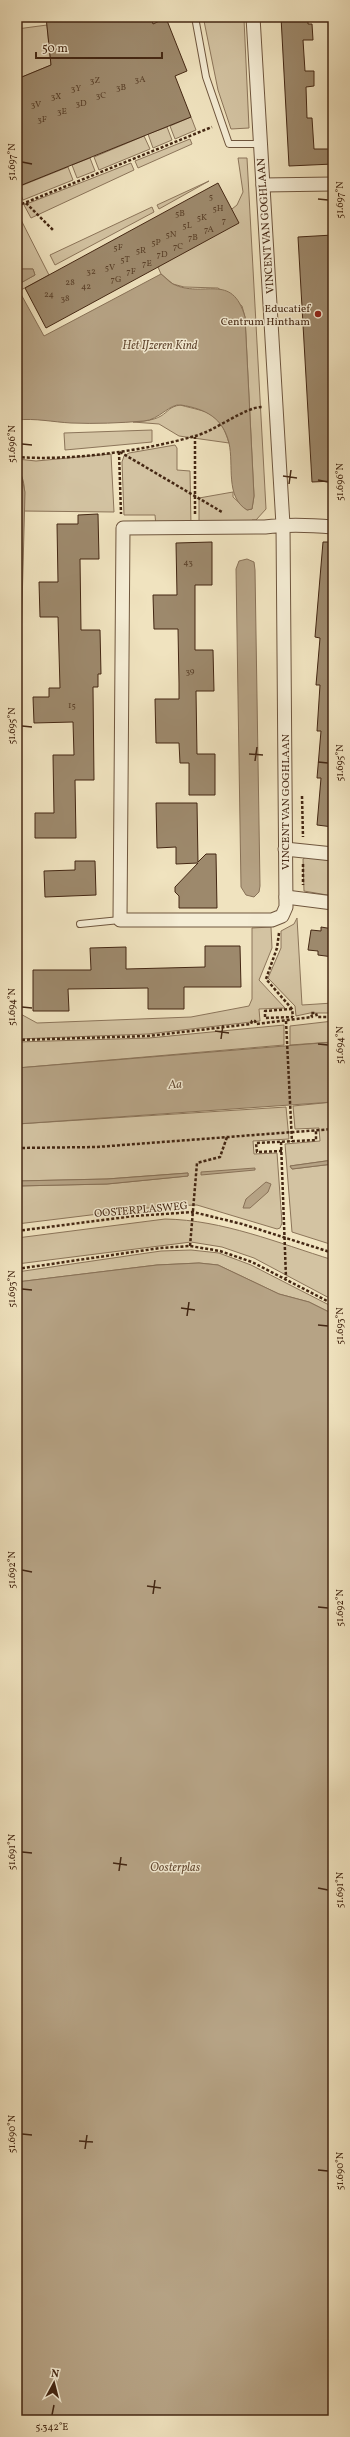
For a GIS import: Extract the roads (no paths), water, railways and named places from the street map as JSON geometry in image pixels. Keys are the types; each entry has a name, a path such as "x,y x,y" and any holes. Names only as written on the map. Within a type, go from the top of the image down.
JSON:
{"street":[{"name":"VINCENT VAN GOGHLAAN","path":"120,920 272,920 282,916 286,907 283,524 253,17"},
{"path":"263,185 333,184"},
{"path":"120,920 123,528 265,527 283,524 333,527"},
{"path":"285,849 333,854"},
{"path":"286,897 333,903"}],"lane":[{"name":"VINCENT VAN GOGHLAAN","path":"195,18 206,77 220,124 229,144 260,144"},
{"path":"80,924 120,920"}],"water":[{"path":"17,269 33,269 35,275 17,285"},
{"name":"Het IJzeren Kind","path":"161,274 173,284 184,288 224,290 232,295 239,303 245,317 254,496 252,509 247,510 240,504 236,497 233,489 229,443 226,434 218,421 206,412 177,405 155,418 144,421 64,423 37,420 17,420 17,287 44,336"},
{"path":"17,470 22,478 25,492 17,796"},
{"path":"247,559 254,562 255,570 260,886 259,892 254,897 246,895 241,887 236,569 239,561"},
{"name":"Aa","path":"333,1042 333,1102 17,1124 17,1068"},
{"path":"333,1160 333,1164 292,1169 290,1166"},
{"path":"255,1168 255,1170 201,1175 201,1172"},
{"path":"188,1173 188,1176 107,1184 17,1186 17,1181 107,1179"},
{"path":"266,1182 271,1184 268,1192 250,1208 243,1208 246,1199"},
{"name":"Oosterplas","path":"199,1263 218,1265 279,1294 309,1302 333,1314 333,2420 17,2420 17,1282 157,1265"}],"place":[{"name":"Educatief Centrum Hintham","path":"318,314"}]}
